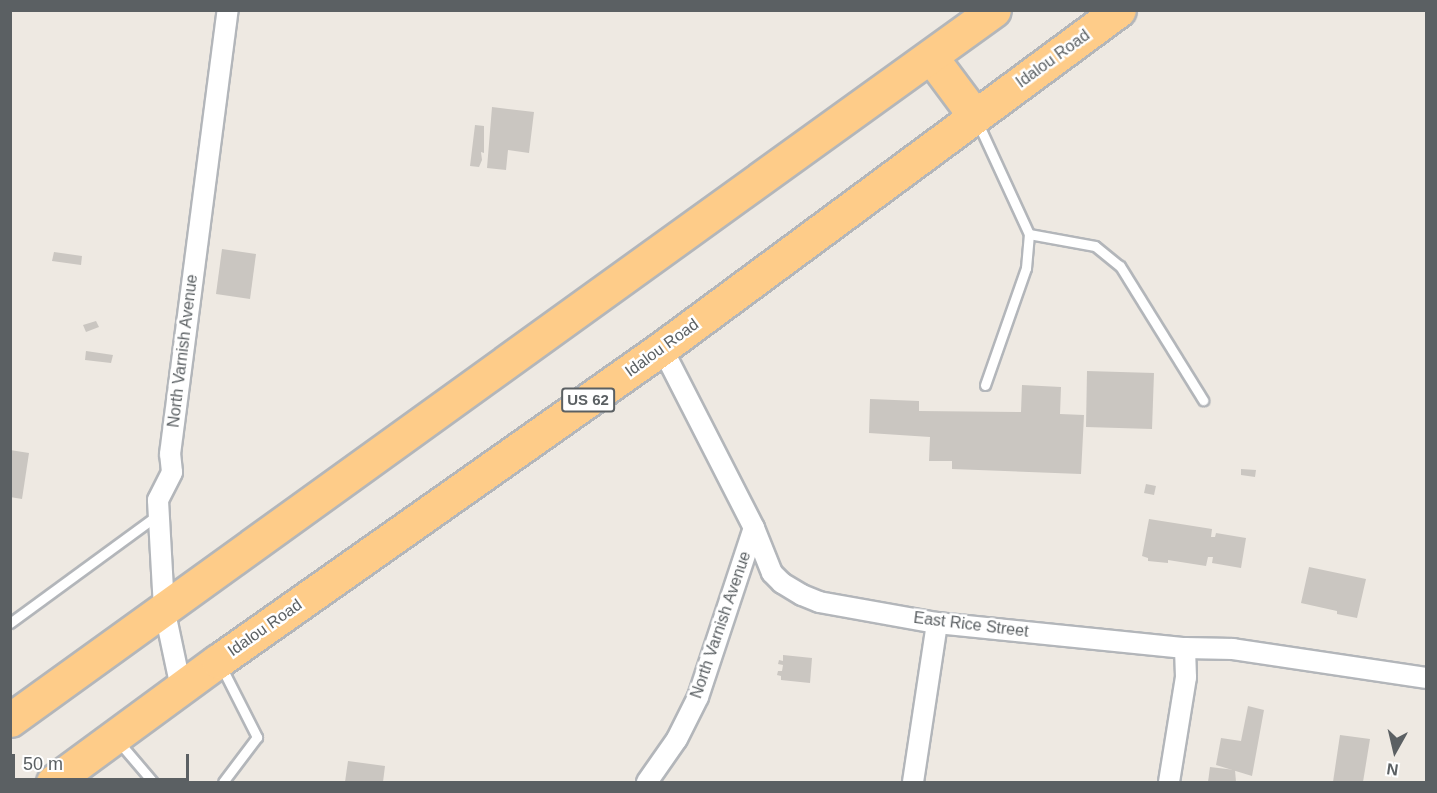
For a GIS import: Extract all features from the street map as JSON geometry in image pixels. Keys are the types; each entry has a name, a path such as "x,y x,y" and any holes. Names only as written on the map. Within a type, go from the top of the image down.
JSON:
{"highway":[{"path":"10,720 994,10"},
{"name":"Idalou Road","path":"53,783 218,661 662,348 1119,10"},
{"path":"931,57 975,116"}],"street":[{"name":"North Varnish Avenue","path":"181,688 164,608 158,500 172,472 170,454 228,10"},
{"name":"East Rice Street","path":"662,348 754,528 772,573 782,583 802,595 819,602 937,623 1185,648 1233,649 1426,678"},
{"name":"North Varnish Avenue","path":"647,783 677,739 698,697 754,528"},
{"path":"913,783 937,623"},
{"path":"1169,783 1186,677 1185,648"}],"lane":[{"path":"975,116 1029,234 1026,268 986,385"},
{"path":"1029,234 1095,246 1120,266 1203,400"},
{"path":"10,622 159,514"},
{"path":"218,661 257,737 223,783"},
{"path":"115,737 153,783"}],"building":[{"path":"492,107 534,112 529,153 508,150 506,170 487,168"},
{"path":"475,125 484,126 484,153 481,152 482,160 479,167 470,166"},
{"path":"222,249 256,254 250,299 216,294"},
{"path":"54,252 82,256 81,265 52,261"},
{"path":"96,321 99,327 86,332 83,325"},
{"path":"86,351 113,355 111,363 85,360"},
{"path":"1087,371 1154,373 1152,429 1086,427"},
{"path":"1022,385 1061,387 1060,414 1084,415 1081,474 952,469 952,461 929,461 930,437 869,433 870,399 919,401 919,411 1021,412"},
{"path":"10,450 29,453 22,499 10,497"},
{"path":"1241,469 1256,470 1255,477 1241,475"},
{"path":"1146,484 1156,486 1154,495 1144,493"},
{"path":"1149,519 1212,529 1211,537 1215,537 1216,533 1246,538 1241,568 1212,563 1213,557 1208,557 1206,566 1168,560 1168,563 1148,561 1148,558 1142,556"},
{"path":"1309,567 1366,579 1357,618 1301,603"},
{"path":"783,655 812,658 810,683 781,680 781,676 777,675 778,671 782,671 783,665 778,664 779,660 783,661"},
{"path":"1248,706 1264,710 1252,776 1216,765 1221,738 1241,741"},
{"path":"1340,735 1370,739 1363,782 1333,782"},
{"path":"348,761 385,766 383,782 345,782"},
{"path":"1210,767 1235,770 1236,782 1208,782"}]}
